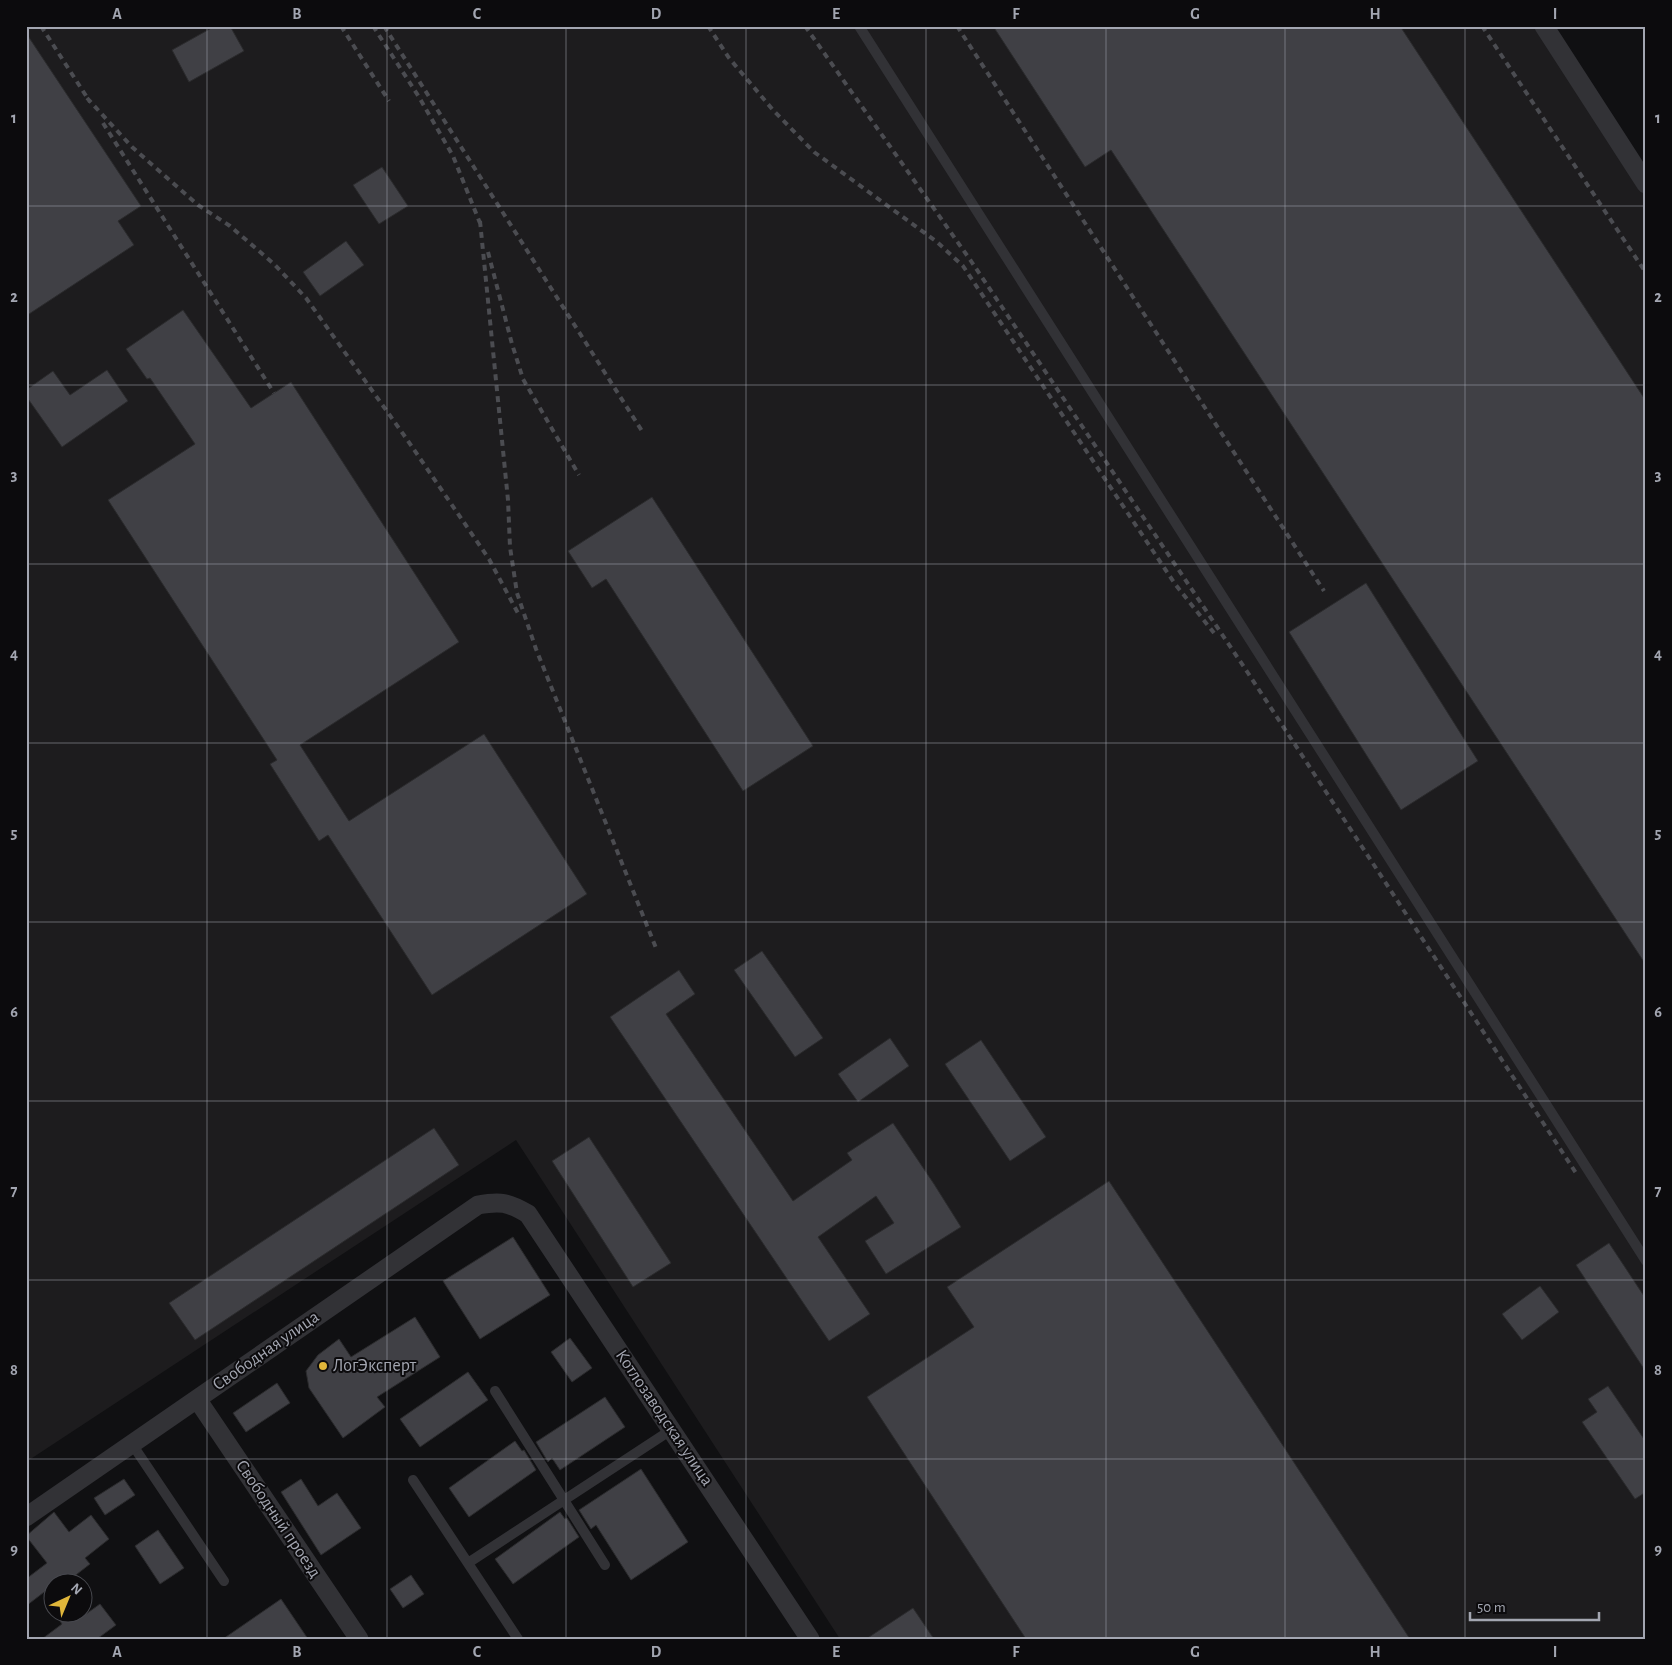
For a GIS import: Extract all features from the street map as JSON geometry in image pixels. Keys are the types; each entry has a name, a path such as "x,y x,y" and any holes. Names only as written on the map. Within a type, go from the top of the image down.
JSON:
{"street":[{"path":"1544,26 1646,184"},
{"name":"Свободная улица","path":"26,1517 478,1205 497,1201 512,1204"},
{"name":"Котлозаводская улица","path":"512,1204 528,1214 810,1639"},
{"name":"Свободный проезд","path":"197,1399 359,1639"}],"lane":[{"path":"859,26 1646,1261"},
{"path":"495,1391 606,1565"},
{"path":"468,1563 671,1430"},
{"path":"132,1444 224,1581"},
{"path":"413,1480 518,1639"}],"shaded area":[{"path":"26,26 1539,26 1646,190 1646,1639 840,1639 516,1140 26,1462"}],"building":[{"path":"215,26 230,26 244,51 189,82 172,50"},
{"path":"993,26 1400,26 1646,401 1646,965 1111,150 1085,167"},
{"path":"26,33 141,206 118,221 134,245 26,316"},
{"path":"382,167 408,206 379,224 353,185"},
{"path":"346,241 364,265 320,296 303,272"},
{"path":"183,310 251,408 291,382 459,642 300,745 349,821 484,734 587,894 432,995 328,835 319,841 270,764 277,760 108,500 195,444 150,378 147,379 126,349"},
{"path":"107,370 128,401 62,447 26,396 26,390 53,371 70,395"},
{"path":"652,497 813,746 743,791 606,579 592,588 568,551"},
{"path":"1366,583 1478,761 1401,810 1289,632"},
{"path":"762,951 823,1038 795,1057 734,970"},
{"path":"679,970 695,994 666,1014 793,1201 852,1160 847,1153 893,1123 961,1227 886,1274 865,1241 894,1223 876,1196 818,1237 870,1314 829,1341 610,1017"},
{"path":"890,1038 909,1066 858,1102 838,1074"},
{"path":"981,1040 1046,1137 1010,1161 945,1064"},
{"path":"434,1128 459,1165 195,1340 169,1303"},
{"path":"589,1137 671,1263 633,1287 552,1161"},
{"path":"1109,1181 1410,1639 1026,1639 867,1397 974,1327 947,1287"},
{"path":"513,1237 550,1295 480,1339 443,1281"},
{"path":"1609,1243 1646,1299 1646,1372 1576,1265"},
{"path":"1540,1286 1559,1312 1522,1340 1502,1314"},
{"path":"415,1317 440,1357 377,1397 385,1407 343,1438 309,1388 306,1371 318,1355 339,1339 351,1357"},
{"path":"570,1338 592,1368 572,1382 551,1352"},
{"path":"468,1372 488,1400 420,1447 400,1419"},
{"path":"277,1383 290,1403 246,1432 233,1413"},
{"path":"1608,1386 1646,1442 1646,1492 1635,1499 1582,1422 1597,1412 1588,1399"},
{"path":"605,1397 625,1427 560,1470 552,1458 548,1462 536,1442"},
{"path":"515,1441 522,1451 524,1450 536,1470 469,1517 449,1488"},
{"path":"641,1469 688,1542 631,1580 596,1525 591,1529 579,1510"},
{"path":"124,1479 135,1495 105,1515 94,1498"},
{"path":"301,1479 318,1506 337,1493 361,1528 321,1555 281,1492"},
{"path":"54,1512 69,1532 91,1515 109,1539 85,1558 90,1564 80,1572 42,1572 42,1594 26,1606 26,1579 47,1563 26,1536"},
{"path":"560,1512 565,1519 567,1518 579,1537 513,1584 495,1559"},
{"path":"158,1530 184,1568 160,1584 135,1546"},
{"path":"411,1575 424,1594 403,1608 390,1589"},
{"path":"281,1599 308,1639 223,1639"},
{"path":"100,1604 116,1625 97,1639 42,1639 62,1624 61,1622 92,1622 92,1610"},
{"path":"913,1608 934,1639 866,1639"}],"railway":[{"path":"41,26 90,102"},
{"path":"341,26 389,101"},
{"path":"373,26 419,97 453,156 482,228"},
{"path":"384,26 642,431"},
{"path":"708,26 729,58 773,110 814,152 937,242 963,266 1175,584 1214,633"},
{"path":"805,26 971,261 1248,673 1576,1173"},
{"path":"957,26 1324,591"},
{"path":"1482,26 1646,273"},
{"path":"87,98 132,147 198,205 230,226 274,264 306,298 406,438 489,559 520,617"},
{"path":"103,123 274,393"},
{"path":"480,221 508,500 510,547 517,593 536,649 656,948"},
{"path":"488,252 523,379 579,475"}],"place":[{"name":"ЛогЭксперт","path":"323,1366"}]}
